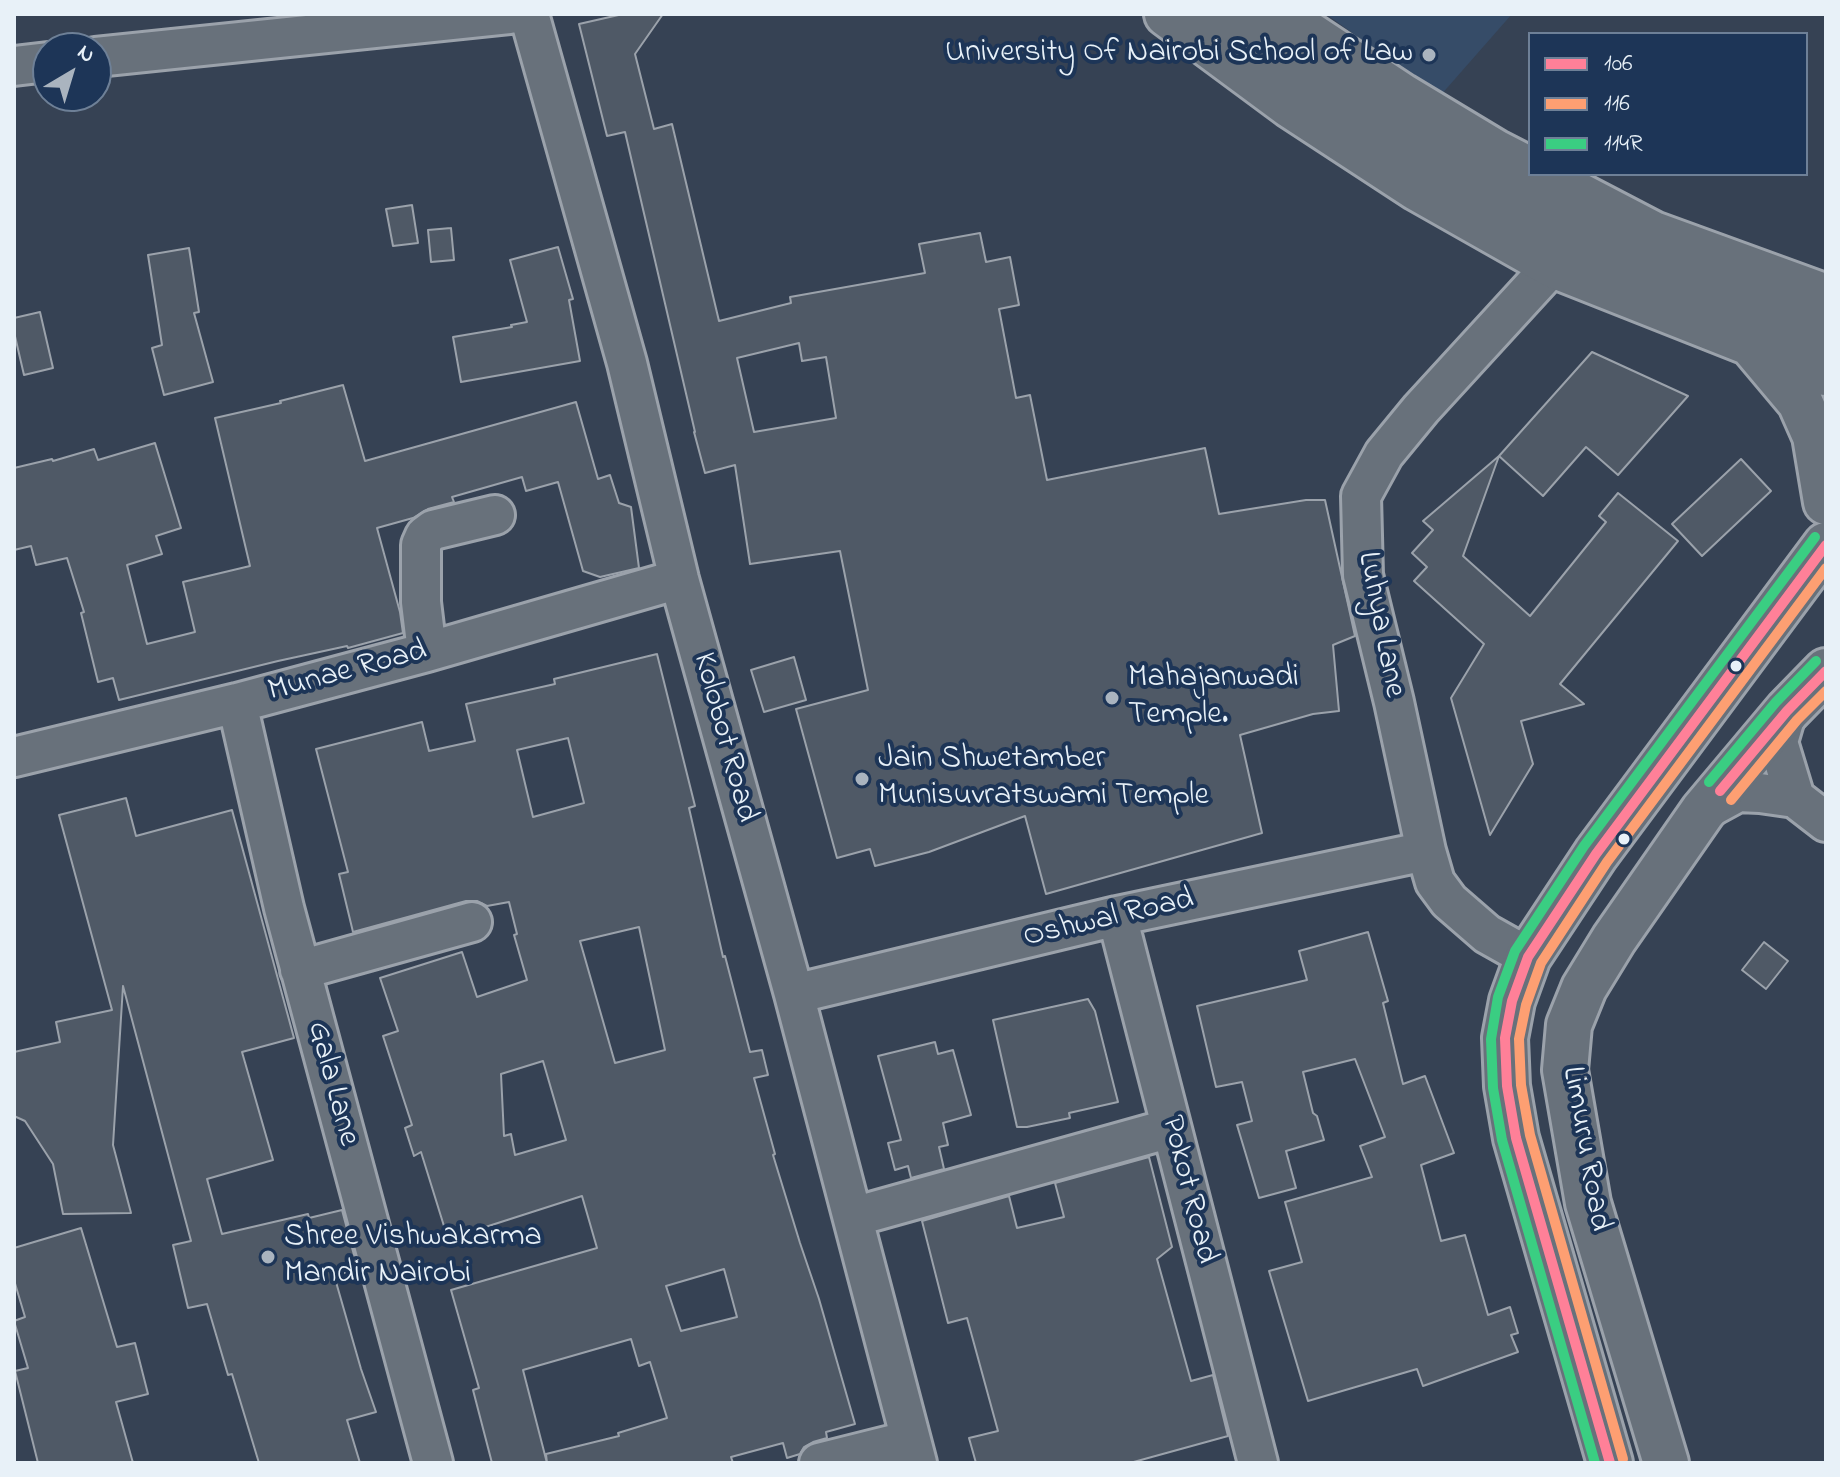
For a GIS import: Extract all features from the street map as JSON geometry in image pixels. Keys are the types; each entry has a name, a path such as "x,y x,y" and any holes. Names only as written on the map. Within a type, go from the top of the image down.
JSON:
{"main road":[{"path":"1167,14 1290,105 1417,188 1553,265 1826,373"},
{"path":"1229,14 1379,124 1551,221 1767,311 1826,329"},
{"path":"1279,14 1402,96 1528,169"},
{"path":"1542,176 1653,234 1826,297"},
{"path":"1749,341 1800,402 1815,436 1826,502"},
{"name":"Limuru Road","path":"1610,1463 1520,1153 1507,1086 1505,1038 1512,1001 1528,957 1596,854 1825,535"},
{"name":"Limuru Road","path":"1666,1463 1588,1203 1565,1070 1569,1025 1584,988 1614,939 1703,811 1787,711 1826,671"}],"street":[{"path":"112,55 509,14"},
{"name":"Kolobot Road","path":"529,14 627,363 679,579 794,994 914,1451"},
{"name":"Luhya Lane","path":"1528,957 1487,934 1449,901 1435,882 1363,575 1361,496 1384,454 1412,420 1553,265"},
{"path":"427,652 421,602 421,545 425,536 433,530 495,515"},
{"name":"Munae Road","path":"14,757 237,703 679,579"},
{"name":"Gala Lane","path":"237,703 284,908 433,1463"},
{"path":"1787,711 1778,742 1795,798"},
{"path":"1703,811 1738,792 1760,793 1795,798 1826,822"},
{"name":"Oshwal Road","path":"794,994 1117,916 1426,851"},
{"name":"Pokot Road","path":"1117,916 1258,1463"},
{"path":"300,970 472,922"},
{"path":"853,1217 1171,1128"},
{"path":"819,1463 914,1451"}],"shaded area":[{"name":"University Of Nairobi School of Law","path":"1326,14 1512,14 1440,96"}],"building":[{"path":"623,14 663,14 635,54 654,129 672,124 719,321 791,303 790,297 925,273 919,244 980,233 986,262 1010,257 1019,305 999,309 1016,398 1030,395 1047,480 1205,448 1219,514 1306,500 1325,500 1355,636 1333,645 1339,711 1313,714 1240,735 1262,833 1046,894 1025,816 929,852 875,866 870,849 837,858 796,709 868,690 840,551 750,564 735,465 705,473 625,132 607,136 579,24","holes":["799,343 802,361 826,357 836,418 754,432 737,358"]},
{"path":"412,205 418,243 393,246 386,209"},
{"path":"451,228 454,260 431,262 428,230"},
{"path":"558,247 573,299 569,300 580,361 461,382 453,337 527,322 510,260"},
{"path":"189,248 199,312 194,313 213,382 164,395 152,348 162,345 148,255"},
{"path":"40,312 53,368 24,375 14,332 14,318"},
{"path":"1592,352 1688,396 1618,475 1586,447 1543,496 1499,456"},
{"path":"343,385 365,461 576,402 598,479 610,475 619,503 631,507 639,568 600,577 583,571 558,482 526,491 522,477 452,497 454,502 377,528 403,633 119,700 113,678 98,682 81,613 84,612 67,558 36,565 31,546 14,550 14,468 94,449 98,460 155,443 181,528 156,536 162,554 127,565 147,644 195,632 183,582 250,566 215,418"},
{"path":"1499,456 1463,556 1530,616 1606,522 1599,516 1618,493 1678,541 1560,684 1584,704 1521,721 1533,764 1490,835 1451,698 1484,644 1414,581 1427,567 1412,553 1433,530 1423,521"},
{"path":"1741,459 1771,491 1702,556 1672,524"},
{"path":"657,654 695,806 689,808 723,957 750,1052 762,1050 768,1075 754,1078 773,1155 855,1424 826,1432 827,1438 804,1447 800,1454 787,1458 783,1443 731,1457 733,1463 547,1463 492,1463 473,1390 479,1388 451,1290 597,1248 582,1196 448,1239 421,1152 414,1156 405,1128 412,1125 383,1036 398,1031 380,978 462,952 477,997 527,980 514,935 517,934 509,902 487,906 477,901 466,901 353,932 339,874 348,872 316,749 422,722 429,751 475,741 466,704 555,684 554,679","holes":["568,738 584,803 533,817 517,750","639,927 665,1050 615,1063 580,941","543,1061 566,1140 515,1155 511,1134 504,1136 501,1074","724,1269 737,1317 681,1331 666,1286","631,1339 639,1366 650,1362 667,1418 618,1433 619,1436 546,1454 547,1463 523,1370"]},
{"path":"794,657 806,700 764,712 751,670"},
{"path":"126,798 136,836 232,810 294,1038 242,1052 273,1160 207,1179 222,1234 308,1214 309,1218 342,1210 358,1270 334,1275 376,1412 347,1420 360,1463 259,1463 207,1304 188,1308 173,1245 191,1241 123,986 113,1145 131,1213 63,1214 53,1164 25,1121 14,1116 14,1052 60,1042 56,1022 112,1010 59,815"},
{"path":"1368,932 1388,1001 1383,1003 1403,1084 1425,1076 1454,1153 1421,1165 1441,1241 1465,1235 1488,1315 1510,1307 1518,1333 1511,1335 1518,1352 1423,1386 1417,1369 1308,1401 1269,1271 1302,1262 1285,1202 1372,1177 1360,1146 1385,1137 1355,1059 1303,1072 1313,1113 1317,1116 1324,1140 1286,1151 1296,1188 1259,1198 1237,1125 1252,1121 1242,1082 1216,1087 1197,1006 1307,980 1299,951"},
{"path":"1764,942 1788,961 1766,989 1742,970"},
{"path":"1088,999 1095,1011 1118,1102 1069,1113 1070,1118 1017,1127 993,1020"},
{"path":"935,1042 938,1054 953,1050 971,1115 943,1123 948,1145 939,1147 944,1169 911,1178 908,1166 895,1170 888,1143 901,1140 878,1056"},
{"path":"1149,1157 1172,1247 1157,1259 1191,1381 1213,1375 1228,1436 1130,1463 976,1463 969,1438 998,1431 967,1318 948,1323 922,1221 1009,1196 1017,1228 1064,1217 1055,1183"},
{"path":"81,1228 117,1347 135,1343 148,1394 116,1402 133,1463 38,1463 15,1371 28,1368 14,1321 25,1317 14,1280 14,1248"}],"transit line":[{"name":"114R","path":"1595,1463 1502,1140 1493,1088 1491,1039 1498,997 1515,951 1584,846 1815,537"},
{"name":"106","path":"1610,1463 1516,1138 1507,1086 1505,1038 1512,1001 1528,957 1596,854 1826,545"},
{"name":"116","path":"1623,1459 1530,1135 1521,1085 1519,1039 1526,1005 1541,963 1607,862 1826,568"},
{"name":"114R","path":"1709,782 1776,702 1816,661"},
{"name":"106","path":"1720,791 1787,711 1826,671"},
{"name":"116","path":"1731,800 1797,720 1826,691"}],"place":[{"name":"University Of Nairobi School of Law","path":"1429,55"},
{"name":"Mahajanwadi Temple.","path":"1112,698"},
{"name":"Jain Shwetamber Munisuvratswami Temple","path":"862,779"},
{"name":"Shree Vishwakarma Mandir Nairobi","path":"268,1257"}]}
